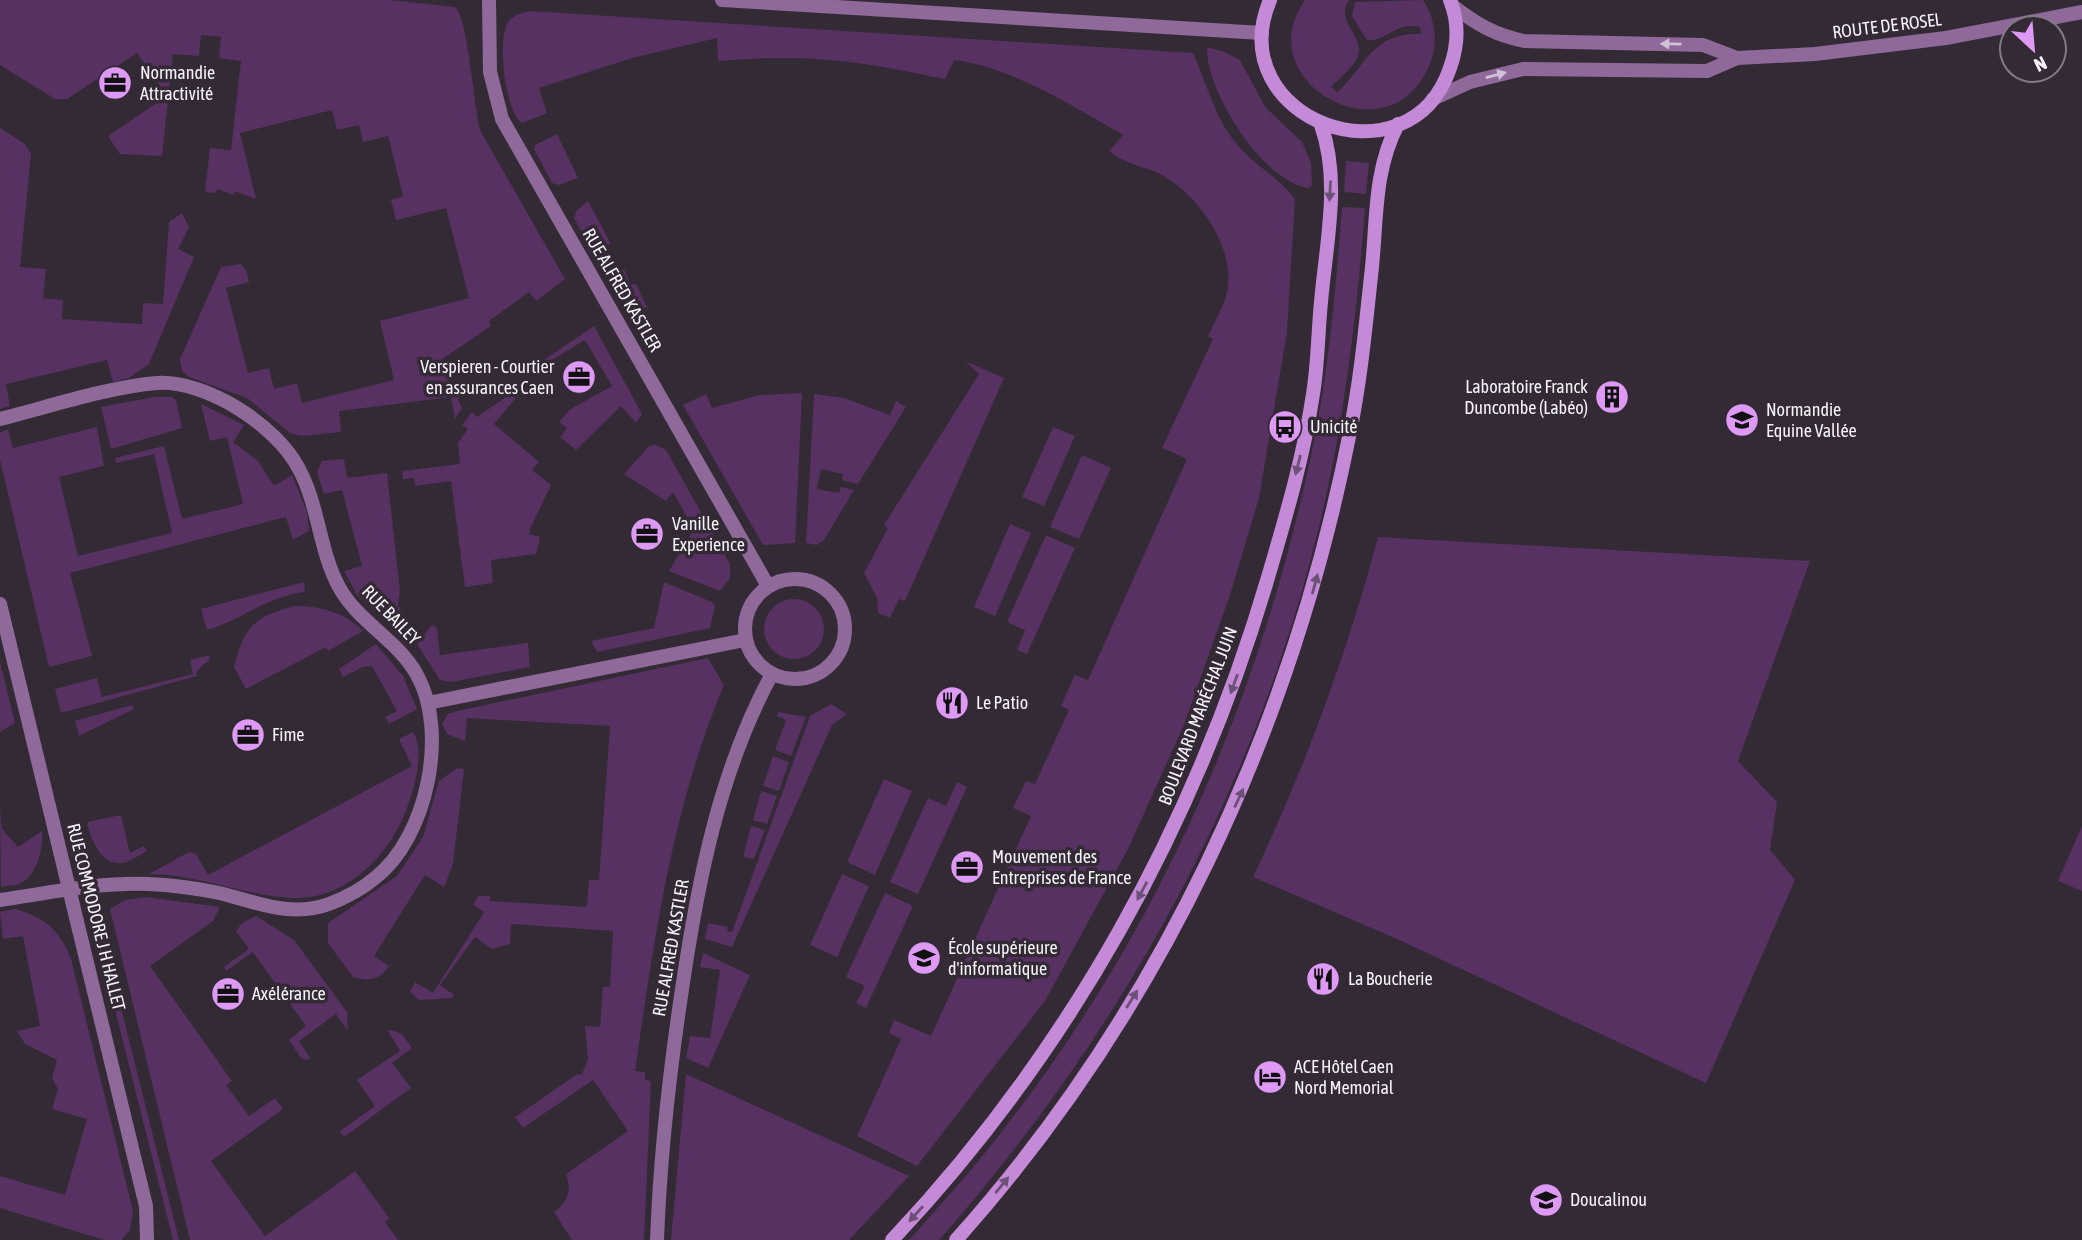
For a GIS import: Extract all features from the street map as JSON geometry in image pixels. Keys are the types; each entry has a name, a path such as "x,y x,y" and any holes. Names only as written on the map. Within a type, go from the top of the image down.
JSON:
{"main road":[{"path":"1270,0 1262,33 1264,52 1278,88 1304,116 1321,125 1360,132 1398,124 1433,99 1447,79 1455,55 1457,30 1451,3"},
{"path":"956,1240 1035,1144 1087,1071 1145,978 1241,793 1263,739 1298,639 1328,533 1359,374 1380,170 1398,124"},
{"name":"BOULEVARD MARÉCHAL JUIN","path":"892,1240 1008,1104 1088,984 1167,846 1230,695 1279,540 1314,392 1332,163 1321,125"}],"street":[{"name":"RUE ALFRED KASTLER","path":"489,0 490,72 502,119 768,586"},
{"path":"722,0 1262,33"},
{"name":"ROUTE DE ROSEL","path":"1451,3 1479,26 1497,35 1524,41 1703,45 1737,58"},
{"name":"ROUTE DE ROSEL","path":"1433,99 1470,82 1523,69 1707,71 1737,58 1815,54 1946,38 2082,12"},
{"name":"RUE BAILEY","path":"0,419 159,383 209,394 268,429 292,456 312,498 339,587 350,603 409,662 428,703 433,751 418,812 395,857 377,877 328,904 301,911 280,910 193,888 124,883 0,900"},
{"path":"793,578 818,584 836,600 845,621 845,637 831,665 803,679 772,674 751,654 746,640 748,609 768,586 793,578"},
{"name":"RUE COMMODORE J H HALLET","path":"0,604 146,1206 147,1240"},
{"path":"428,703 746,640"},
{"name":"RUE ALFRED KASTLER","path":"657,1240 671,1066 709,842 739,743 772,674"}],"shaded area":[{"path":"0,0 390,0 455,7 464,28 481,132 565,279 536,301 529,292 489,321 491,326 438,362 461,395 458,399 462,408 455,419 451,397 339,411 341,432 300,436 290,433 247,398 189,377 182,371 180,359 221,267 241,264 247,272 249,282 226,288 248,373 269,368 274,389 297,383 302,403 394,380 380,321 469,298 446,208 396,220 391,200 403,196 388,136 363,142 359,125 337,130 332,110 240,133 256,199 235,191 233,195 218,189 215,193 205,192 210,148 231,150 241,61 219,58 221,37 201,35 199,56 173,54 162,156 120,154 108,136 167,96 137,53 67,99 55,99 0,65"},
{"path":"1305,0 1349,0 1345,15 1359,50 1352,66 1331,87 1338,92 1382,44 1392,38 1421,34 1420,27 1412,26 1367,40 1352,16 1355,2 1423,0 1433,21 1435,37 1431,61 1412,91 1387,107 1359,109 1332,100 1309,83 1294,59 1292,31"},
{"path":"529,11 1193,53 1228,132 1249,157 1295,199 1287,332 1259,498 1231,592 1184,725 1128,849 1045,1001 917,1166 857,1136 901,1039 889,1033 894,1020 931,1036 1031,816 1013,808 1026,781 1035,784 1069,710 1061,706 1075,675 1088,680 1187,459 1162,448 1213,339 1208,336 1223,305 1228,286 1224,253 1209,220 1185,192 1158,173 1109,151 1123,135 1041,89 976,64 954,60 945,79 833,60 778,58 718,61 717,38 632,58 539,88 547,113 522,123 511,105 507,90 503,42 509,21"},
{"path":"1207,47 1240,60 1265,107 1302,142 1311,163 1312,185 1309,188 1292,182 1274,170 1240,132 1216,87"},
{"path":"0,128 25,144 31,154 20,267 46,269 43,298 63,300 62,319 142,324 143,303 163,304 169,222 182,213 189,227 178,249 194,257 149,364 129,378 113,382 107,360 6,384 10,406 0,409"},
{"path":"557,134 578,178 559,185 552,183 534,149 535,145"},
{"path":"1346,161 1369,163 1366,194 1344,192"},
{"path":"588,201 611,244 597,248 589,245 574,218 577,210"},
{"path":"1342,207 1365,208 1354,328 1336,447 1311,557 1279,665 1239,769 1192,870 1138,969 1077,1063 1011,1154 939,1240 909,1240 988,1149 1067,1042 1117,963 1161,882 1201,799 1236,713 1266,626 1292,537 1313,446 1328,357"},
{"path":"624,269 631,285 636,284 647,307 638,311 626,307 612,283 613,277"},
{"path":"594,326 642,414 636,423 621,406 576,450 560,437 567,428 559,422 569,410 612,386 585,340 543,365 541,362"},
{"path":"965,361 1004,378 905,601 899,599 890,618 878,613 877,598 864,573 888,528 884,525 979,374"},
{"path":"512,393 516,398 494,424 539,462 532,470 551,485 530,529 529,534 540,537 536,554 491,560 493,583 465,587 451,481 415,486 414,478 403,479 402,471 460,464 458,443 468,429 462,425 472,412 477,417"},
{"path":"802,393 795,543 763,545 683,405 706,394 712,408 760,395"},
{"path":"814,394 844,398 890,415 896,401 906,407 858,484 842,480 843,474 821,469 817,489 839,493 841,487 854,490 824,540 817,545 806,543"},
{"path":"154,397 172,397 176,400 182,428 111,449 101,407"},
{"path":"201,404 244,425 233,442 258,461 274,486 292,475 307,512 309,531 293,540 286,517 70,573 92,656 49,667 0,460 0,433 8,429 13,448 97,427 104,466 59,477 78,556 172,533 154,454 116,463 115,458 164,446 182,519 243,504 227,437 210,441"},
{"path":"1053,427 1075,436 1044,506 1022,497"},
{"path":"656,445 666,450 730,564 730,578 720,591 669,571 694,529 673,492 666,501 624,474 649,446"},
{"path":"1082,455 1111,468 1079,539 1050,527"},
{"path":"344,459 347,478 387,473 400,591 398,606 409,622 400,633 357,595 344,571 362,566 342,490 324,494 317,472 322,461"},
{"path":"1010,524 1031,533 995,616 974,607"},
{"path":"1046,535 1075,548 1027,654 1017,650 1025,630 1007,622"},
{"path":"1378,537 1810,561 1738,761 1777,802 1770,850 1795,880 1706,1083 1397,939 1253,877 1290,794 1339,667"},
{"path":"304,582 305,592 279,598 207,630 201,609"},
{"path":"664,582 712,602 715,606 710,628 597,652 591,641 654,628"},
{"path":"794,599 811,604 819,612 824,629 819,646 811,654 794,659 777,654 769,646 764,629 769,612 777,604"},
{"path":"295,606 332,611 363,631 328,651 326,647 246,689 234,667 247,633 260,619"},
{"path":"432,625 437,628 440,655 528,643 530,667 451,682 440,680 417,644"},
{"path":"376,644 403,676 417,709 389,724 385,717 397,711 372,666 363,667 343,677 339,669"},
{"path":"209,655 210,659 196,672 197,676 61,713 55,689 97,678 102,697 193,674 190,660"},
{"path":"708,658 724,685 706,732 678,827 658,924 635,1071 645,1072 645,1080 651,1081 644,1240 572,1240 554,1212 568,1195 566,1174 628,1131 593,1080 523,1128 515,1117 576,1075 582,1074 588,1059 585,1026 600,1027 603,987 610,987 613,931 511,924 510,944 492,949 475,937 440,985 454,995 452,998 419,1000 410,992 415,982 433,993 484,912 473,905 478,896 490,896 490,901 587,907 589,880 599,880 610,726 467,718 465,741 447,734 442,724 448,714 457,711"},
{"path":"0,662 15,723 0,732"},
{"path":"831,704 847,714 832,725 732,947 705,939 708,923 728,927 727,931 732,932 810,716"},
{"path":"132,705 134,709 79,736 75,721"},
{"path":"778,712 806,717 791,756 775,750 786,720 777,716"},
{"path":"413,732 417,740 418,768 401,823 379,856 348,883 311,897 291,898 186,878 149,874 189,852 196,854 208,875 412,766 399,739"},
{"path":"773,756 789,762 779,791 763,786"},
{"path":"457,768 464,769 453,864 444,887 425,875 374,956 389,966 374,979 353,977 328,943 328,923 397,876 423,837 439,781"},
{"path":"884,779 912,791 875,875 847,862"},
{"path":"957,782 967,787 918,894 890,882 928,798 946,806"},
{"path":"761,791 777,796 767,824 753,820"},
{"path":"0,808 2,829 18,847 42,831 40,855 34,870 17,885 1,887"},
{"path":"121,815 130,853 144,846 147,851 121,863 107,860 97,849 87,822"},
{"path":"751,826 765,830 754,859 743,857"},
{"path":"2082,826 2082,891 2058,881"},
{"path":"842,874 869,886 837,957 810,945"},
{"path":"885,893 913,906 866,1008 856,1003 865,986 846,977"},
{"path":"146,897 220,907 213,921 150,966 232,1081 226,1085 249,1116 275,1098 283,1109 211,1161 265,1236 355,1171 389,1218 385,1222 398,1240 190,1240 110,909 125,900"},
{"path":"15,909 50,926 62,940 71,959 133,1211 130,1230 121,1240 104,1240 0,1208 0,1176 65,1195 87,1119 52,1109 58,1089 52,1078 57,1060 25,1044 17,1031 40,1026 23,936 3,939 0,912"},
{"path":"256,916 294,940 347,1012 348,1031 336,1014 299,1041 310,1058 307,1060 301,1058 289,1040 306,1026 253,952 226,971 224,967 249,949 236,931 242,923"},
{"path":"104,940 179,1240 173,1240 98,942"},
{"path":"703,953 750,975 708,1068 686,1058 690,1036 710,1038 720,970 700,967"},
{"path":"388,1031 402,1034 412,1048 392,1063 411,1088 344,1137 340,1131 375,1106 357,1080 400,1051"},
{"path":"686,1074 909,1176 849,1240 671,1240"}],"place":[{"name":"Normandie Attractivité","path":"115,83"},
{"name":"Verspieren - Courtier en assurances Caen","path":"579,377"},
{"name":"Laboratoire Franck Duncombe (Labéo)","path":"1612,397"},
{"name":"Normandie Equine Vallée","path":"1742,420"},
{"name":"Unicité","path":"1285,427"},
{"name":"Vanille Experience","path":"647,534"},
{"name":"Le Patio","path":"952,703"},
{"name":"Fime","path":"248,735"},
{"name":"Mouvement des Entreprises de France","path":"967,867"},
{"name":"École supérieure d'informatique","path":"924,958"},
{"name":"La Boucherie","path":"1323,979"},
{"name":"Axélérance","path":"228,994"},
{"name":"ACE Hôtel Caen Nord Memorial","path":"1270,1077"},
{"name":"Doucalinou","path":"1546,1200"}]}
